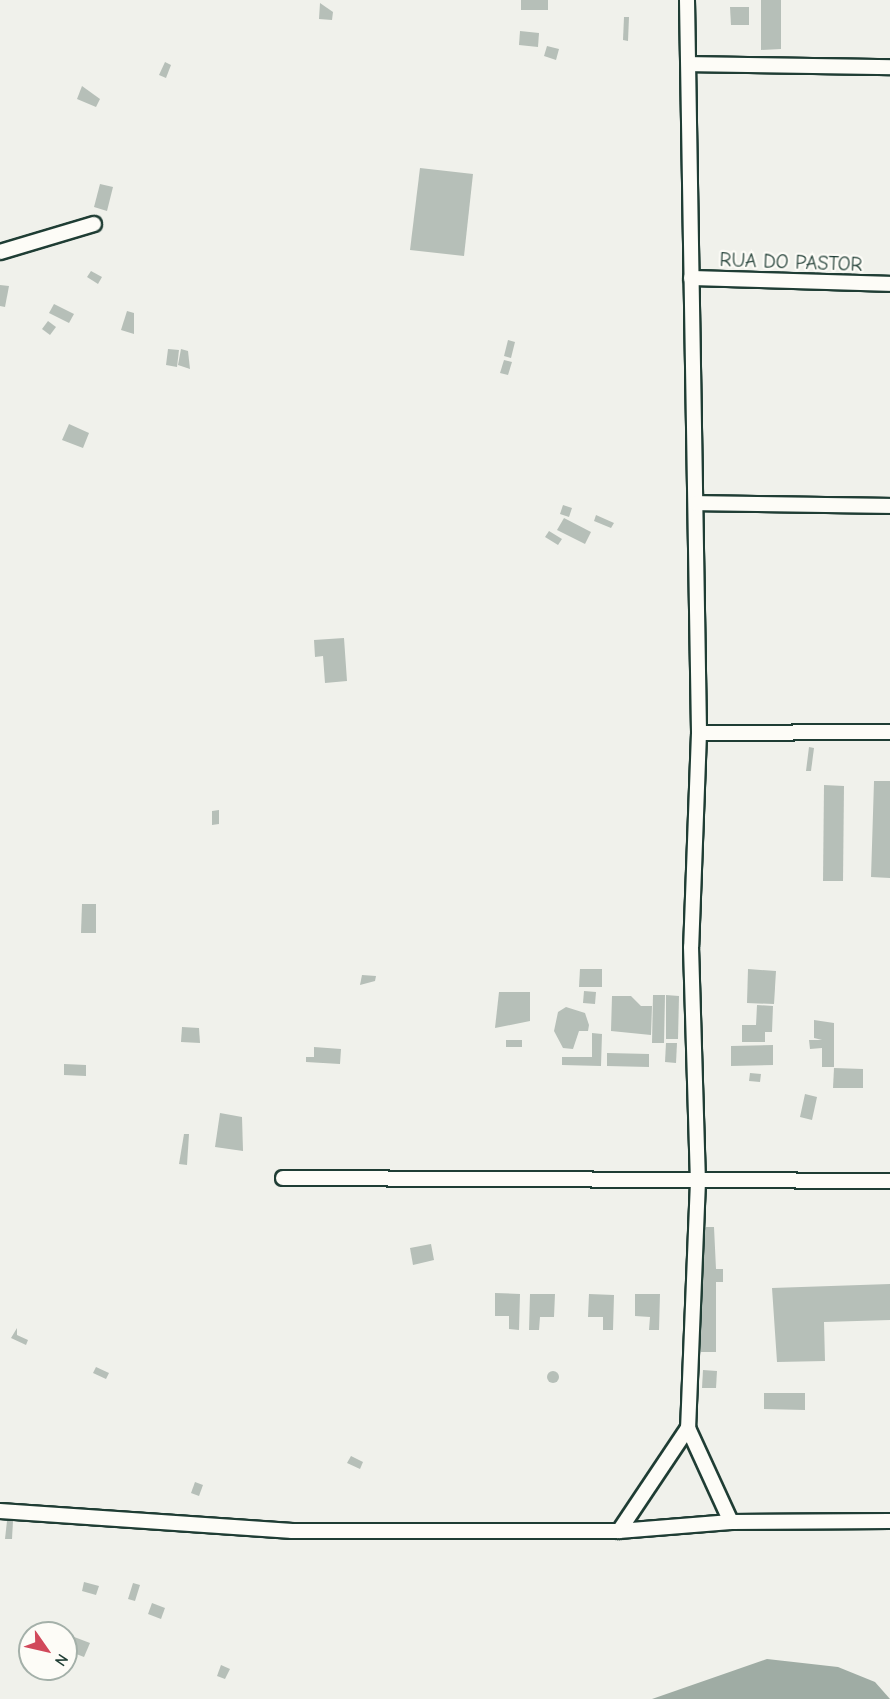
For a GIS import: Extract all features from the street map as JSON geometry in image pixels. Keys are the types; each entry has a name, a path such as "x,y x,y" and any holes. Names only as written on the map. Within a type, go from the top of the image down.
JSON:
{"street":[{"path":"687,0 690,64 691,278 699,733 692,947 698,1181 688,1428 731,1522"},
{"path":"690,64 890,67"},
{"path":"0,252 94,224"},
{"name":"RUA DO PASTOR","path":"691,278 890,284"},
{"path":"696,503 890,506"},
{"path":"699,733 890,732"},
{"path":"283,1178 890,1181"},
{"path":"619,1531 688,1428"},
{"path":"0,1511 292,1531 619,1531 731,1522 890,1521"}],"shaded area":[{"path":"767,1659 838,1667 875,1682 890,1699 652,1699"}],"building":[{"path":"521,0 548,0 548,10 521,10"},
{"path":"761,0 781,0 781,49 761,50"},
{"path":"320,3 333,12 332,20 319,19"},
{"path":"730,7 749,7 749,25 731,25"},
{"path":"624,17 629,17 628,41 623,40"},
{"path":"520,31 539,33 538,47 519,45"},
{"path":"547,46 559,49 556,60 544,56"},
{"path":"165,62 171,65 166,78 159,75"},
{"path":"82,86 100,99 96,107 77,99"},
{"path":"420,168 473,174 464,256 410,250"},
{"path":"100,184 113,187 107,211 94,207"},
{"path":"91,271 102,277 98,284 87,277"},
{"path":"0,285 9,286 5,307 0,306"},
{"path":"54,304 74,314 69,323 49,313"},
{"path":"127,311 134,313 134,334 121,330"},
{"path":"48,321 56,327 50,335 42,329"},
{"path":"508,340 515,342 511,358 504,356"},
{"path":"168,349 179,350 177,367 166,365"},
{"path":"181,349 188,351 190,369 178,365"},
{"path":"504,360 512,362 508,375 500,373"},
{"path":"69,424 89,433 83,448 62,440"},
{"path":"563,505 572,508 569,517 560,514"},
{"path":"596,515 614,523 611,528 594,521"},
{"path":"564,518 591,532 585,544 557,530"},
{"path":"549,531 562,539 558,545 545,537"},
{"path":"344,638 347,681 325,683 323,656 315,657 314,640"},
{"path":"809,747 814,748 811,771 806,771"},
{"path":"874,781 890,781 890,878 871,877"},
{"path":"824,785 844,786 843,881 823,881"},
{"path":"219,810 219,824 212,825 212,811"},
{"path":"82,904 96,904 96,933 81,933"},
{"path":"580,969 602,969 602,987 579,987"},
{"path":"748,969 776,971 774,1004 747,1003"},
{"path":"362,975 376,976 375,981 360,985"},
{"path":"584,991 596,992 595,1004 583,1003"},
{"path":"499,992 530,992 530,1021 495,1028"},
{"path":"653,995 665,995 664,1043 652,1043"},
{"path":"666,995 679,996 678,1039 666,1039"},
{"path":"612,996 631,996 641,1006 652,1006 651,1035 611,1031"},
{"path":"757,1005 773,1006 772,1032 765,1032 765,1042 742,1042 742,1025 756,1025"},
{"path":"566,1007 585,1013 589,1025 588,1031 579,1031 573,1049 563,1048 554,1031 558,1012"},
{"path":"814,1020 834,1023 834,1067 822,1067 822,1048 810,1049 809,1040 822,1040 814,1038"},
{"path":"182,1027 199,1028 200,1043 181,1042"},
{"path":"592,1033 602,1034 601,1066 562,1065 562,1057 592,1057"},
{"path":"506,1040 522,1040 522,1047 506,1047"},
{"path":"666,1043 677,1043 676,1063 665,1062"},
{"path":"773,1045 773,1065 731,1066 731,1046"},
{"path":"314,1047 341,1049 340,1064 306,1062 306,1057 314,1057"},
{"path":"607,1053 649,1054 649,1067 607,1066"},
{"path":"64,1064 86,1065 86,1076 64,1075"},
{"path":"834,1068 863,1069 863,1088 833,1088"},
{"path":"750,1073 761,1074 760,1082 749,1081"},
{"path":"805,1094 817,1097 812,1120 800,1117"},
{"path":"220,1113 242,1117 243,1151 215,1147"},
{"path":"184,1134 189,1134 187,1165 179,1164"},
{"path":"706,1227 714,1227 716,1269 723,1269 723,1282 716,1282 716,1352 701,1352 700,1233"},
{"path":"431,1244 434,1260 413,1265 410,1248"},
{"path":"890,1284 890,1320 824,1322 825,1361 777,1362 772,1288"},
{"path":"495,1293 520,1294 519,1330 509,1329 509,1316 495,1316"},
{"path":"530,1294 555,1294 554,1317 540,1317 539,1330 529,1330"},
{"path":"589,1294 614,1295 613,1330 603,1330 603,1317 588,1317"},
{"path":"635,1294 660,1294 659,1330 649,1330 650,1317 635,1316"},
{"path":"17,1328 17,1335 28,1340 26,1345 11,1338"},
{"path":"96,1367 109,1373 106,1379 93,1373"},
{"path":"703,1370 717,1371 716,1388 702,1388"},
{"path":"555,1371 559,1377 555,1383 551,1383 547,1375"},
{"path":"764,1393 805,1393 805,1410 764,1409"},
{"path":"351,1456 363,1462 360,1469 347,1463"},
{"path":"195,1482 203,1485 199,1496 191,1493"},
{"path":"7,1521 13,1521 12,1539 5,1539"},
{"path":"84,1582 99,1586 96,1595 82,1591"},
{"path":"133,1583 140,1585 135,1601 128,1599"},
{"path":"152,1603 165,1608 161,1619 148,1614"},
{"path":"78,1638 90,1643 84,1657 78,1655"},
{"path":"221,1665 230,1669 225,1679 217,1676"}]}
